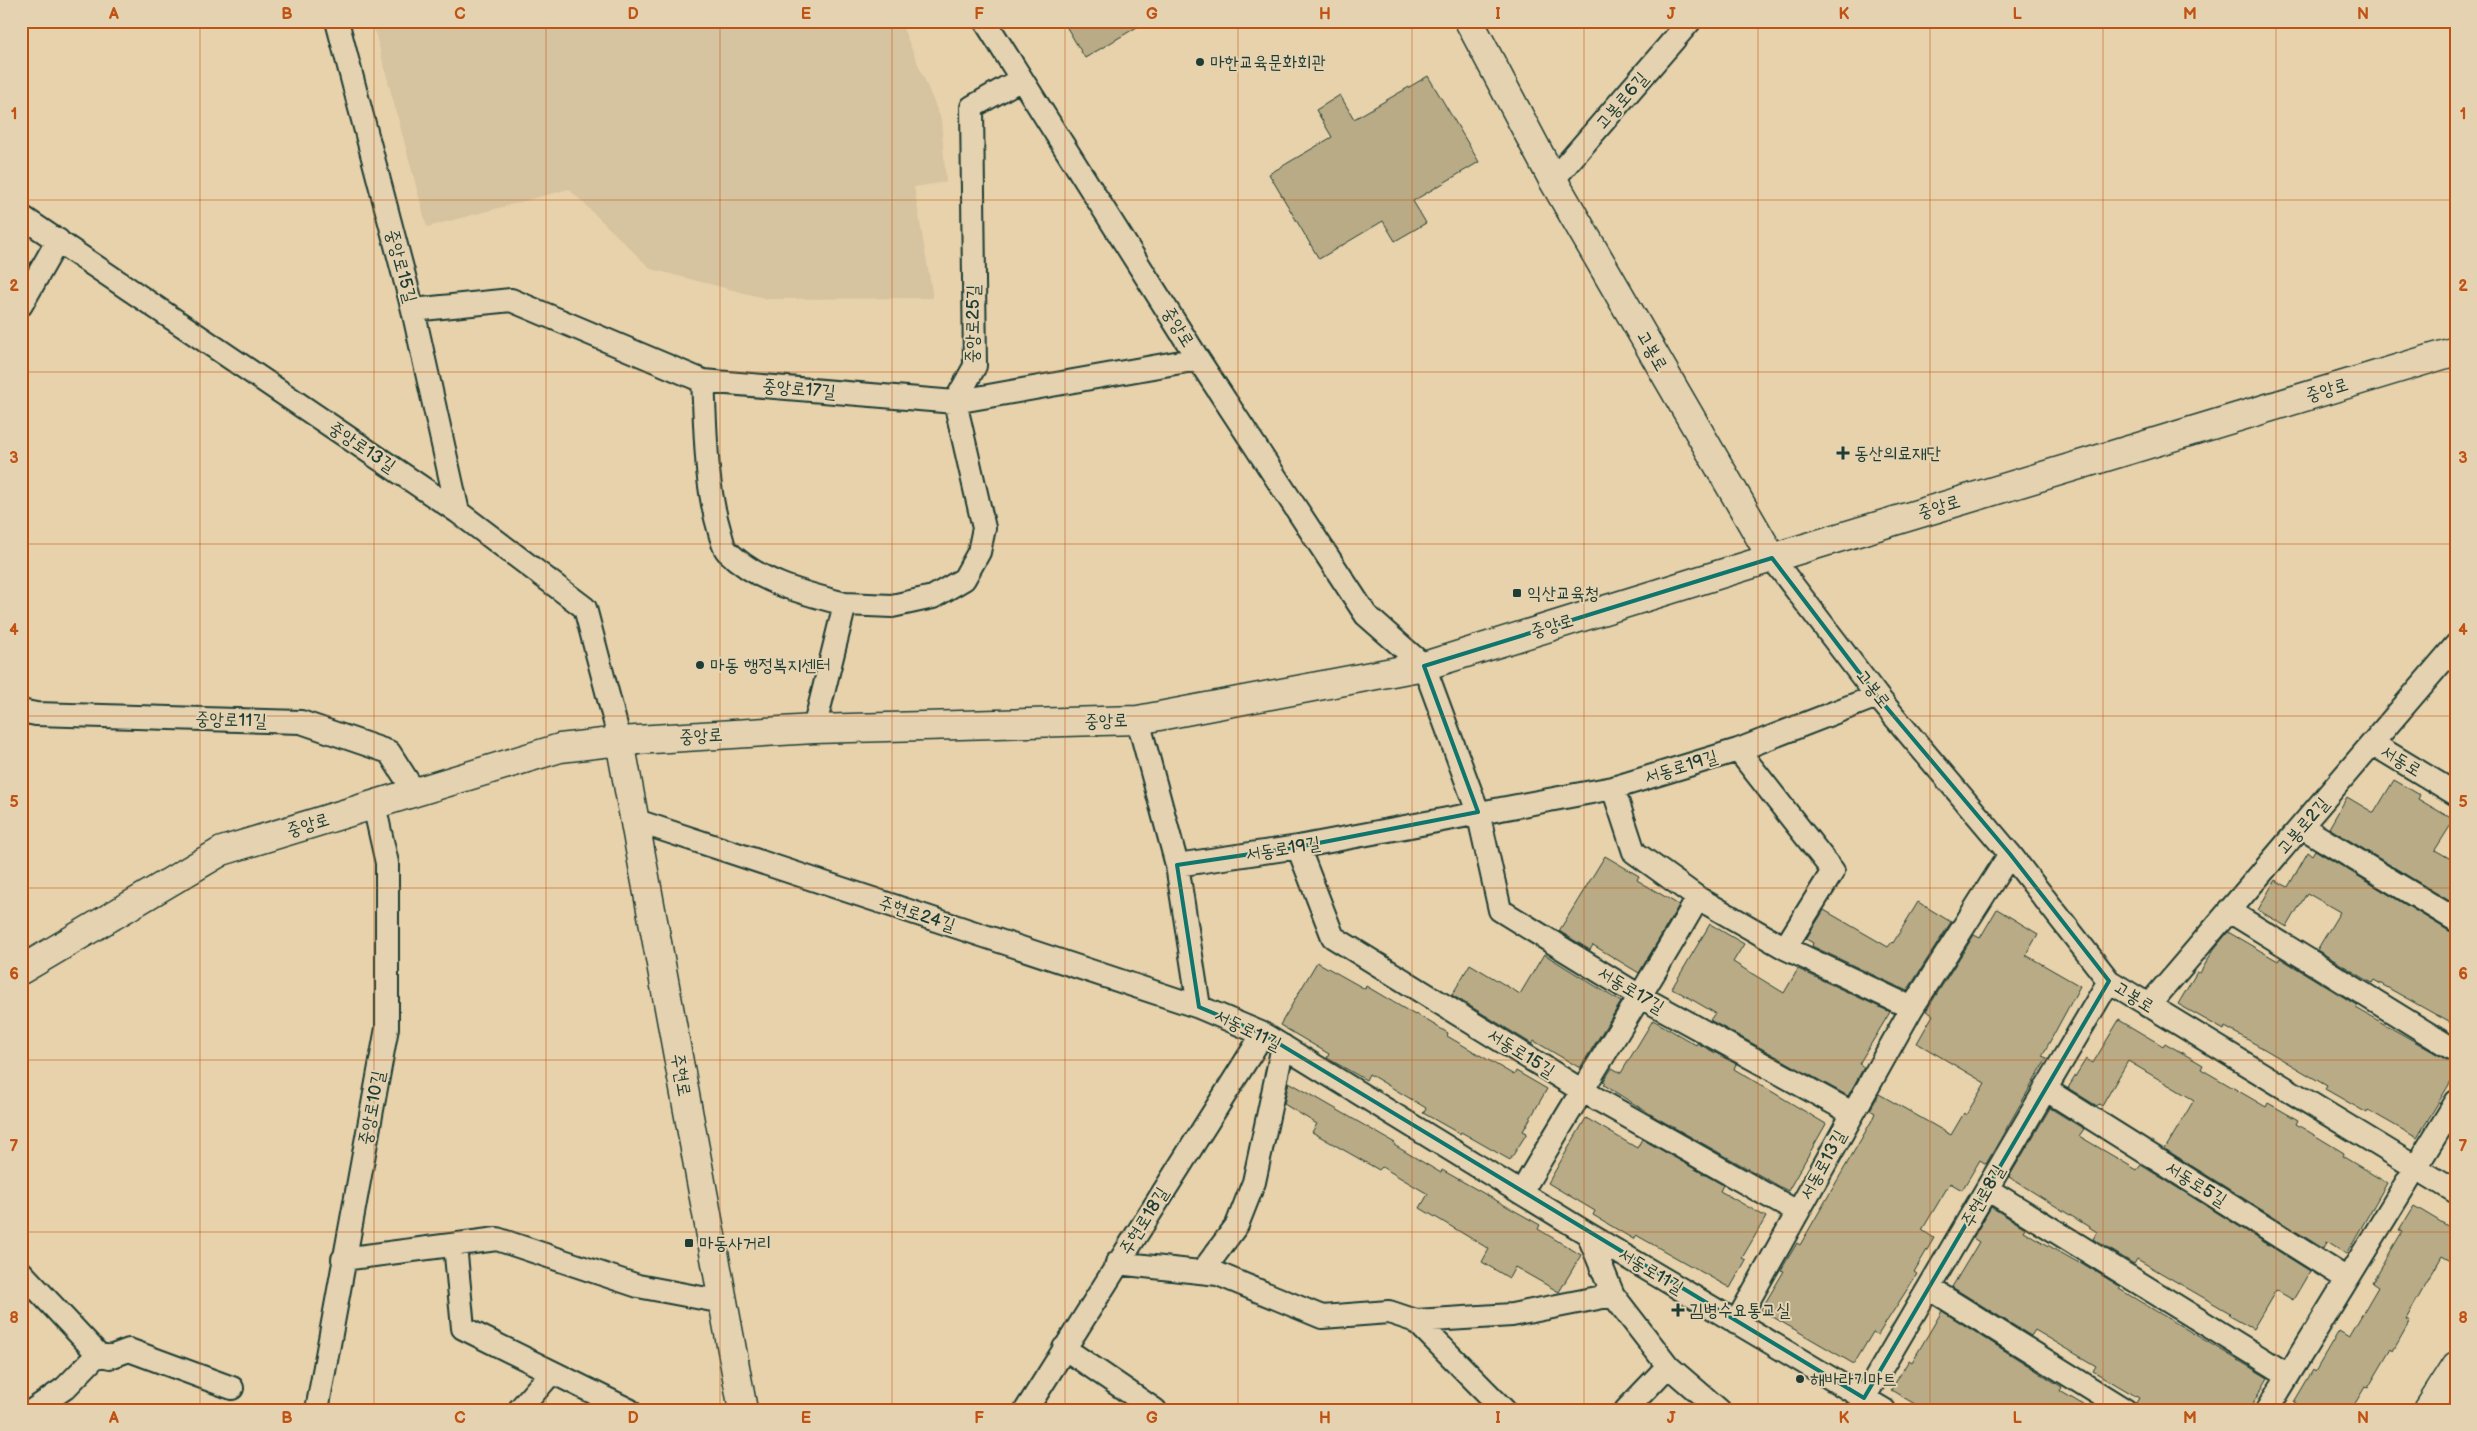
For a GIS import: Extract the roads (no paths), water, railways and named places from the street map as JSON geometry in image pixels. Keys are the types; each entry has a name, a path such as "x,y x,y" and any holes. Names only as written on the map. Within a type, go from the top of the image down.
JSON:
{"street":[{"name":"중앙로15길","path":"337,21 413,310 458,512"},
{"name":"중앙로","path":"985,21 1198,358 1366,614 1424,666"},
{"name":"고봉로","path":"1469,21 1553,180 1772,558 1877,696 2010,854 2108,981 2456,1192"},
{"name":"고봉로6길","path":"1553,180 1690,21"},
{"name":"중앙로25길","path":"955,402 975,366 972,107 1021,79"},
{"name":"중앙로13길","path":"21,216 458,512 585,608 620,741"},
{"path":"21,305 58,240"},
{"name":"중앙로17길","path":"413,310 511,300 704,381 955,402 1198,358"},
{"name":"중앙로","path":"21,970 222,851 560,748 620,741 814,729 1138,720 1424,666 1772,558 2456,351"},
{"path":"704,381 707,458 713,510 726,550 759,575 799,592 845,604 892,606 933,597 964,579 972,565 979,552 984,528 955,402"},
{"path":"814,729 845,604"},
{"name":"고봉로2길","path":"2148,1006 2373,744 2452,656"},
{"path":"1424,666 1478,812"},
{"name":"서동로19길","path":"1177,865 1298,847 1612,788 1738,750 1877,696"},
{"name":"중앙로11길","path":"21,711 36,714 301,722 389,752 414,791"},
{"name":"서동로11길","path":"1138,720 1177,865 1199,1007 1263,1034 1736,1323 1860,1404 1884,1410"},
{"name":"주현로","path":"620,741 743,1410"},
{"name":"서동로","path":"2373,744 2456,794"},
{"path":"1738,750 1833,871 1785,948"},
{"path":"1612,788 1634,852 1698,898 1785,948 1912,1008"},
{"name":"중앙로10길","path":"316,1410 387,1028 388,863 374,805"},
{"name":"서동로17길","path":"1478,812 1500,910 1641,997 1852,1113"},
{"name":"주현로24길","path":"634,820 1199,1007"},
{"path":"2302,826 2456,920"},
{"name":"서동로15길","path":"1298,847 1333,937 1581,1090 1797,1212"},
{"name":"서동로13길","path":"1736,1323 1912,1008 2010,854"},
{"path":"1521,1193 1581,1090 1641,997 1698,898"},
{"path":"2229,910 2456,1051"},
{"name":"주현로8길","path":"1860,1404 2108,981"},
{"name":"주현로18길","path":"1026,1410 1263,1034"},
{"path":"1202,1272 1237,1225 1254,1182 1283,1046"},
{"name":"서동로5길","path":"2045,1089 2347,1278"},
{"path":"2267,1410 2456,1102"},
{"path":"1987,1189 2288,1375"},
{"path":"1588,1234 1612,1295 1668,1366 1719,1410"},
{"path":"343,1260 497,1239 638,1286 723,1302"},
{"path":"456,1245 463,1328 629,1410"},
{"path":"1117,1263 1218,1274 1322,1317 1388,1312 1416,1321 1512,1315 1612,1295"},
{"path":"21,1272 98,1354 110,1357 129,1350 232,1388"},
{"path":"1929,1288 2125,1410"},
{"path":"1416,1321 1504,1410"},
{"path":"1064,1348 1155,1410"},
{"path":"33,1410 65,1388 98,1354"},
{"path":"1626,1410 1668,1366"},
{"path":"2428,1410 2456,1366"},
{"path":"519,1410 552,1372"}],"place":[{"name":"마한교육문화회관","path":"1200,62"},
{"name":"동산의료재단","path":"1843,453"},
{"name":"익산교육청","path":"1517,593"},
{"name":"마동 행정복지센터","path":"700,665"},
{"name":"마동사거리","path":"689,1243"},
{"name":"김병수요통교실","path":"1678,1310"},
{"name":"해바라기마트","path":"1800,1379"}]}
